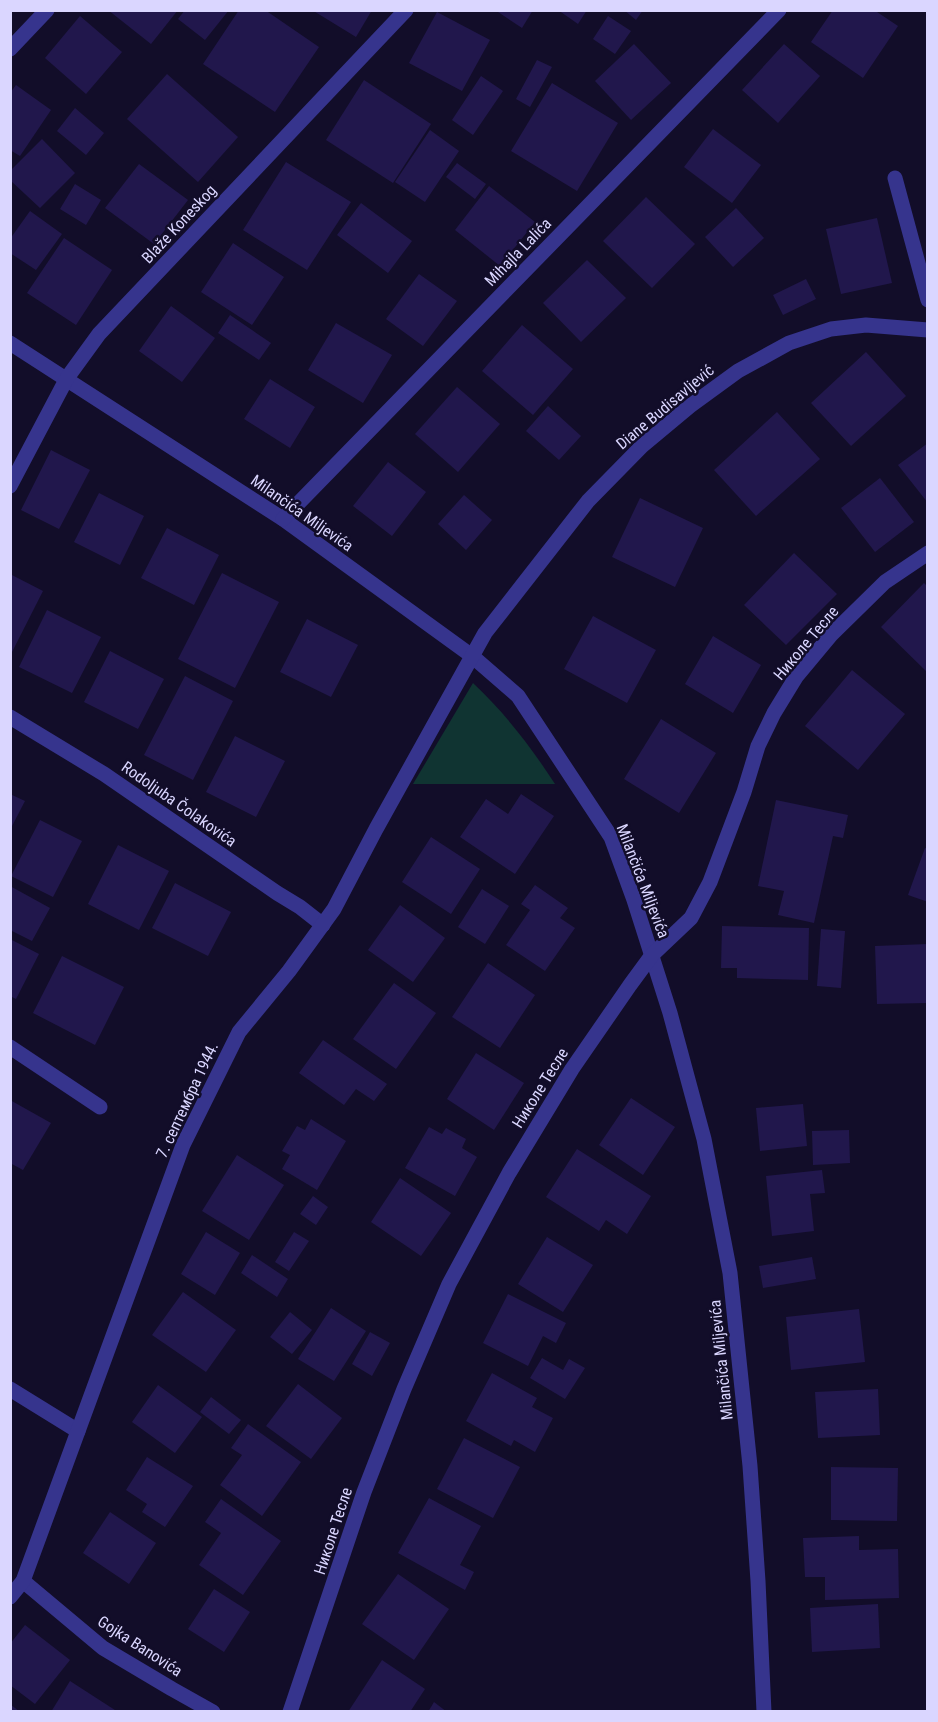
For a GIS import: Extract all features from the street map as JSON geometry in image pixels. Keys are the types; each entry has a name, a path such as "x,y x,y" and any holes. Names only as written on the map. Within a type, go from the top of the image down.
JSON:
{"street":[{"path":"10,49 47,10"},
{"name":"Blaže Koneskog","path":"10,486 66,378 99,334 406,10"},
{"name":"Mihajla Lalića","path":"283,519 778,10"},
{"path":"895,178 927,300"},
{"name":"Diane Budisavljević","path":"472,656 485,633 588,501 642,446 690,406 738,371 789,343 831,329 867,325 927,330"},
{"name":"Milančića Miljevića","path":"10,343 283,519 472,656 518,696 611,837 652,955 704,1139 730,1273 750,1466 764,1712"},
{"name":"Николе Тесле","path":"290,1712 364,1491 404,1389 449,1284 509,1173 572,1069 652,955 691,918 710,882 744,792 758,746 774,713 796,677 831,635 885,582 927,553"},
{"name":"7. септембра 1944.","path":"10,1597 23,1581 183,1145 239,1032 290,971 334,909 472,656"},
{"name":"Rodoljuba Čolakovića","path":"10,717 104,774 300,907 322,925"},
{"path":"10,1047 100,1107"},
{"path":"10,1389 78,1431"},
{"name":"Gojka Banovića","path":"23,1581 103,1648 213,1712"}],"green space":[{"path":"473,683 517,731 555,784 413,784"}],"building":[{"path":"108,10 178,10 151,44"},
{"path":"185,10 229,10 205,40 178,19"},
{"path":"239,10 265,10 319,47 275,112 203,64"},
{"path":"312,10 372,10 356,37"},
{"path":"495,10 533,10 522,28"},
{"path":"558,10 587,10 578,24"},
{"path":"624,10 643,10 636,20"},
{"path":"833,10 874,10 898,26 863,78 811,42"},
{"path":"437,12 490,40 462,91 409,63"},
{"path":"80,16 122,52 86,94 45,58"},
{"path":"608,16 631,31 615,54 593,39"},
{"path":"634,44 671,83 631,120 595,81"},
{"path":"784,44 820,76 778,123 742,90"},
{"path":"537,60 552,67 530,107 516,99"},
{"path":"167,74 238,137 198,182 127,119"},
{"path":"481,76 503,91 473,135 452,120"},
{"path":"364,80 431,124 393,183 326,140"},
{"path":"552,83 618,123 577,191 511,151"},
{"path":"16,85 51,110 20,156 10,150 10,93"},
{"path":"75,108 104,133 86,155 57,131"},
{"path":"713,129 761,165 732,203 684,167"},
{"path":"430,130 459,151 425,202 395,182"},
{"path":"42,139 75,173 40,208 10,180 10,171"},
{"path":"286,162 351,202 307,270 243,230"},
{"path":"457,163 486,184 475,199 446,177"},
{"path":"139,164 188,200 154,244 105,208"},
{"path":"75,184 101,200 86,225 60,209"},
{"path":"489,186 535,222 500,266 455,230"},
{"path":"646,197 695,244 652,288 603,241"},
{"path":"361,203 412,241 388,273 337,235"},
{"path":"736,208 764,238 733,267 705,237"},
{"path":"30,211 62,234 36,270 10,253 10,239"},
{"path":"877,218 892,283 841,294 826,229"},
{"path":"64,238 112,270 76,325 27,293"},
{"path":"233,243 284,277 252,325 201,292"},
{"path":"587,260 626,298 581,342 543,303"},
{"path":"419,274 457,301 423,346 386,319"},
{"path":"806,279 816,299 783,315 773,295"},
{"path":"171,306 215,338 182,382 139,351"},
{"path":"230,315 271,343 259,360 218,333"},
{"path":"336,323 392,355 363,403 308,370"},
{"path":"522,325 573,369 533,415 482,371"},
{"path":"866,352 906,396 851,446 811,403"},
{"path":"270,379 315,407 290,448 244,419"},
{"path":"457,387 500,424 458,472 415,434"},
{"path":"548,406 581,436 559,460 526,431"},
{"path":"777,412 820,459 756,516 714,470"},
{"path":"928,443 928,503 898,465"},
{"path":"51,450 90,470 59,529 21,510"},
{"path":"388,462 426,492 392,536 353,506"},
{"path":"880,478 914,522 875,552 841,508"},
{"path":"99,493 144,516 120,565 74,542"},
{"path":"464,495 492,520 466,550 438,524"},
{"path":"640,498 703,528 675,587 612,557"},
{"path":"167,528 219,555 194,605 141,578"},
{"path":"794,553 837,594 786,645 744,605"},
{"path":"222,573 279,602 235,688 178,659"},
{"path":"10,574 43,591 10,656"},
{"path":"924,583 928,587 928,673 881,627"},
{"path":"47,610 101,637 72,693 19,667"},
{"path":"593,616 656,650 627,703 564,669"},
{"path":"307,619 358,645 331,697 280,672"},
{"path":"713,636 761,665 733,713 685,684"},
{"path":"110,651 164,679 138,729 84,702"},
{"path":"852,670 905,714 858,770 805,726"},
{"path":"185,676 233,701 193,780 144,755"},
{"path":"661,719 716,753 679,813 624,779"},
{"path":"235,736 285,761 256,817 206,792"},
{"path":"10,794 25,801 10,830"},
{"path":"521,794 554,816 515,874 460,837 486,799 508,814"},
{"path":"776,800 848,815 843,838 833,836 814,923 778,915 784,891 758,886"},
{"path":"40,820 82,841 53,897 11,876"},
{"path":"431,837 480,869 451,914 402,882"},
{"path":"118,845 169,871 139,930 88,904"},
{"path":"925,848 928,849 928,902 908,895"},
{"path":"175,883 231,912 208,956 152,928"},
{"path":"535,885 568,908 560,918 575,928 545,971 506,945 530,910 521,904"},
{"path":"10,886 50,908 32,941 10,930"},
{"path":"482,889 509,906 485,944 458,927"},
{"path":"400,905 445,938 413,982 368,950"},
{"path":"722,926 809,928 808,980 737,978 737,968 721,968"},
{"path":"821,929 845,931 841,988 817,986"},
{"path":"10,939 39,954 16,999 10,996"},
{"path":"928,944 928,1003 877,1004 875,946"},
{"path":"62,956 124,987 95,1045 33,1013"},
{"path":"488,963 535,995 500,1048 452,1017"},
{"path":"394,983 436,1013 396,1069 353,1039"},
{"path":"323,1040 387,1084 374,1101 356,1089 344,1105 299,1073"},
{"path":"476,1053 524,1083 494,1130 447,1099"},
{"path":"631,1098 675,1127 643,1175 599,1145"},
{"path":"10,1100 51,1123 23,1170 10,1163"},
{"path":"803,1104 807,1146 760,1151 756,1108"},
{"path":"311,1119 346,1141 317,1190 282,1169 290,1155 282,1151 297,1126 305,1130"},
{"path":"429,1127 442,1134 446,1128 466,1139 462,1148 477,1157 455,1196 405,1168"},
{"path":"849,1130 850,1163 813,1165 812,1131"},
{"path":"577,1149 651,1196 627,1234 606,1220 599,1231 546,1197"},
{"path":"237,1155 284,1185 249,1240 202,1211"},
{"path":"822,1170 825,1193 810,1194 814,1231 772,1236 766,1176"},
{"path":"400,1178 451,1213 421,1256 371,1222"},
{"path":"313,1196 328,1207 316,1225 300,1214"},
{"path":"206,1232 240,1253 215,1295 181,1274"},
{"path":"294,1232 309,1241 289,1271 275,1262"},
{"path":"547,1237 593,1265 563,1312 518,1284"},
{"path":"252,1255 288,1279 277,1297 241,1273"},
{"path":"812,1257 816,1279 763,1288 759,1266"},
{"path":"183,1292 236,1330 206,1372 152,1335"},
{"path":"508,1294 566,1323 556,1343 543,1336 528,1366 483,1343"},
{"path":"331,1308 366,1331 334,1381 298,1359"},
{"path":"859,1309 865,1362 791,1370 786,1317"},
{"path":"290,1312 312,1330 292,1354 270,1337"},
{"path":"370,1332 390,1343 372,1376 352,1364"},
{"path":"542,1358 563,1370 569,1359 585,1368 565,1399 530,1378"},
{"path":"492,1373 537,1398 532,1407 553,1418 535,1452 514,1440 511,1446 466,1421"},
{"path":"298,1384 342,1418 311,1459 266,1426"},
{"path":"158,1385 202,1417 175,1453 132,1422"},
{"path":"878,1389 880,1435 818,1438 815,1392"},
{"path":"211,1397 241,1420 229,1434 200,1412"},
{"path":"248,1424 301,1462 262,1516 220,1485 242,1455 231,1448"},
{"path":"464,1438 520,1467 493,1518 437,1489"},
{"path":"147,1457 193,1486 165,1527 142,1512 147,1504 126,1490"},
{"path":"831,1467 898,1468 897,1521 831,1520"},
{"path":"429,1498 481,1526 460,1565 474,1572 465,1590 398,1553"},
{"path":"221,1499 281,1541 243,1595 199,1565 221,1533 205,1522"},
{"path":"110,1512 156,1543 129,1584 83,1553"},
{"path":"859,1536 859,1550 898,1549 899,1598 825,1600 825,1577 805,1577 803,1538"},
{"path":"398,1574 449,1609 414,1660 362,1624"},
{"path":"214,1589 250,1612 224,1652 188,1629"},
{"path":"878,1604 880,1648 812,1652 810,1608"},
{"path":"25,1625 70,1660 35,1704 10,1685 10,1644"},
{"path":"382,1660 425,1689 410,1712 348,1712"},
{"path":"70,1681 118,1712 51,1712"},
{"path":"434,1702 447,1712 428,1712"},
{"path":"10,1704 20,1712 10,1712"}]}
